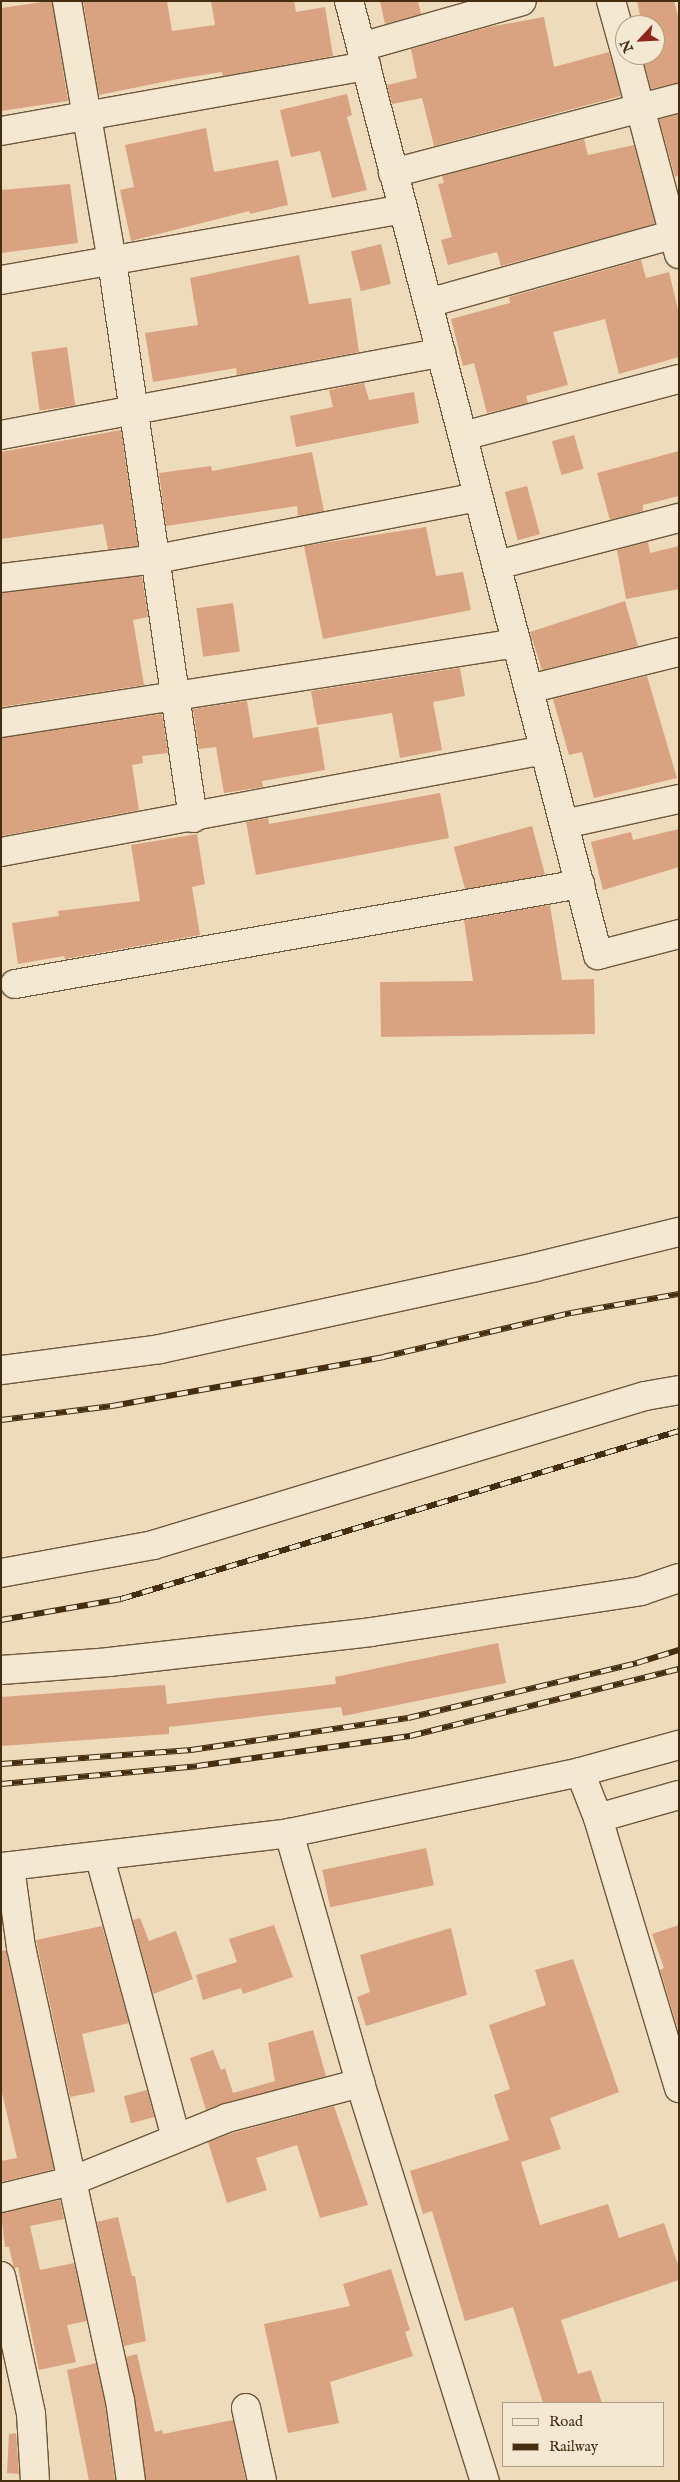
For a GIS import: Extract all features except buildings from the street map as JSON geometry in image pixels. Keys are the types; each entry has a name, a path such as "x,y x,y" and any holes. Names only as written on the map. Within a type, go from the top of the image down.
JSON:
{"street":[{"path":"67,1 85,116 112,261 193,818"},
{"path":"349,1 598,955 679,934"},
{"path":"1,131 85,116 363,57 522,1"},
{"path":"611,1 615,15"},
{"path":"428,303 677,240 629,65"},
{"path":"394,173 679,98"},
{"path":"1,280 403,210"},
{"path":"1,435 441,353"},
{"path":"463,436 679,380"},
{"path":"1,578 156,559 478,496"},
{"path":"497,565 679,518"},
{"path":"1,723 517,643"},
{"path":"529,689 679,652"},
{"path":"1,852 193,818 545,750"},
{"path":"564,824 679,799"},
{"path":"15,984 580,884"},
{"path":"1,1370 160,1349 534,1267 679,1232"},
{"path":"1,1573 153,1545 635,1399 679,1390"},
{"path":"1,1670 109,1662 371,1632 641,1591 679,1578"},
{"path":"131,2481 120,2400 21,1947 6,1867 100,1858 289,1833 580,1772 679,1745"},
{"path":"580,1772 598,1818 674,2054 679,2088"},
{"path":"598,1818 679,1795"},
{"path":"289,1833 360,2083 485,2481"},
{"path":"100,1858 176,2138"},
{"path":"1,2198 72,2181 227,2118 360,2083"},
{"path":"1,2276 32,2414 35,2481"},
{"path":"246,2408 262,2481"}],"railway":[{"path":"1,1420 112,1406 383,1357 571,1313 679,1294"},
{"path":"1,1620 121,1599 679,1431"},
{"path":"1,1764 191,1750 408,1718 637,1663 679,1650"},
{"path":"1,1784 197,1766 410,1736 679,1669"}]}
